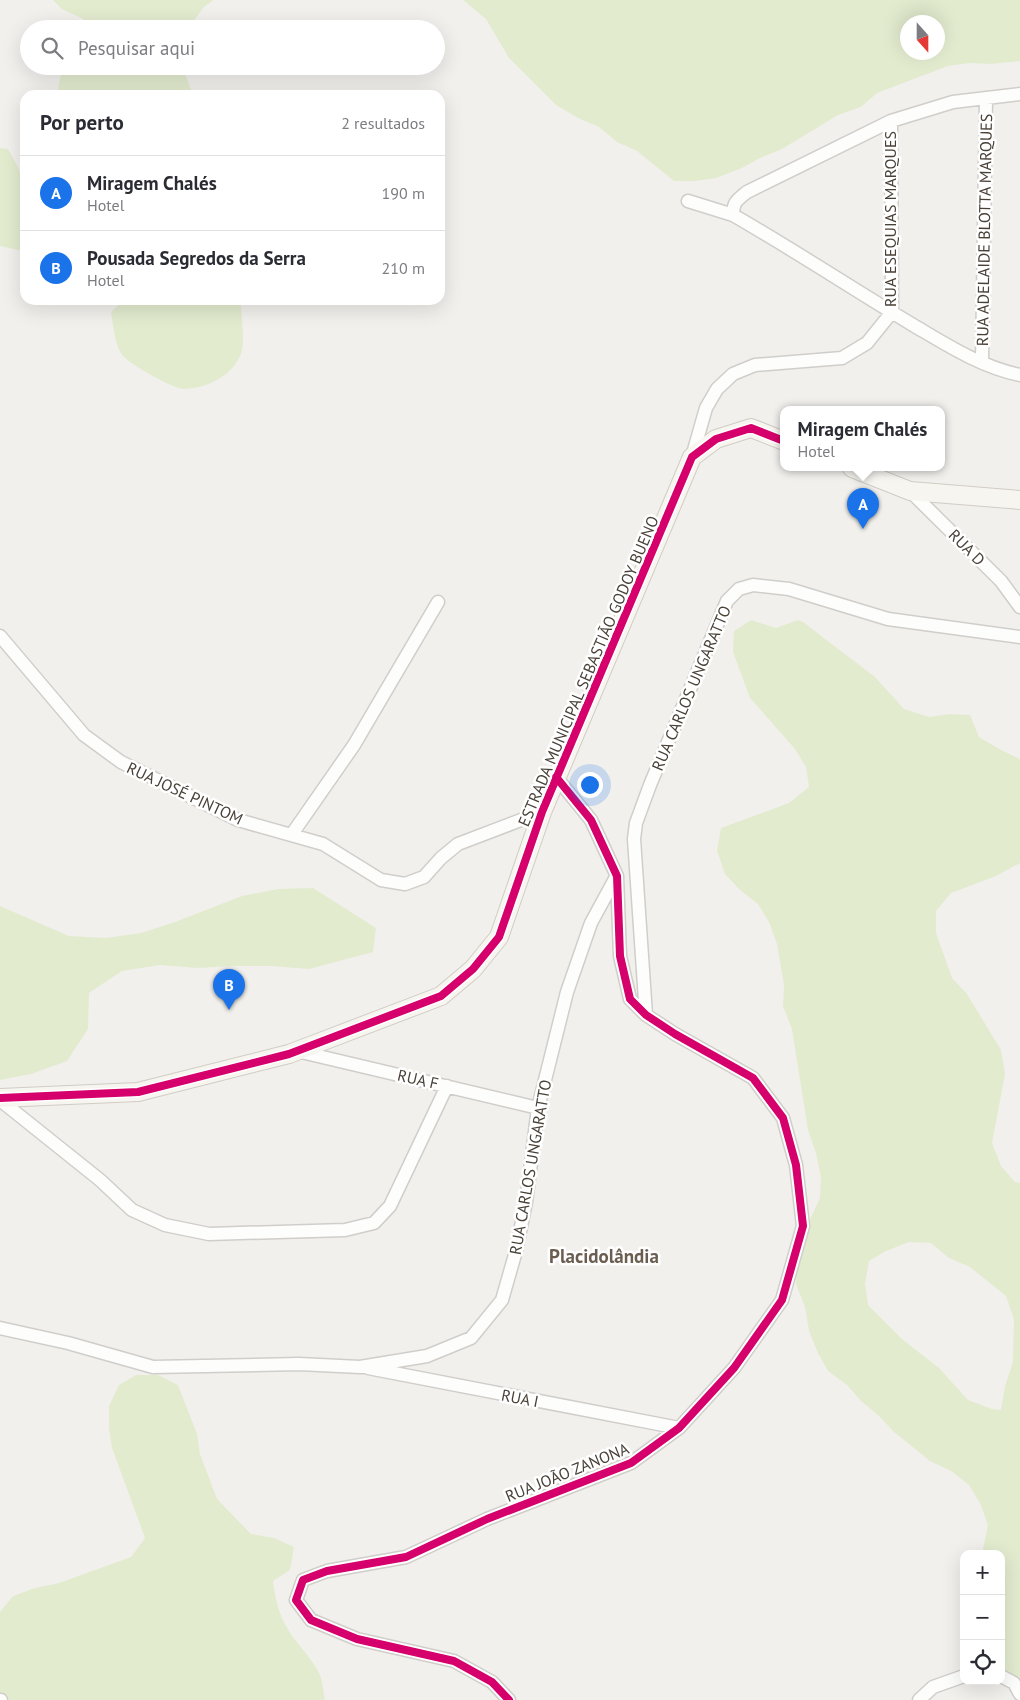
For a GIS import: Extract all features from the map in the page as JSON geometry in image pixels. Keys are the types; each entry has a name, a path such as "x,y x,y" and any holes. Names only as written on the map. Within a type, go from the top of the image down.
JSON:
{"street":[{"path":"733,215 733,205 737,199 747,192 891,121 953,102 1020,94"},
{"name":"RUA ADELAIDE BLOTTA MARQUES","path":"982,362 986,98"},
{"name":"RUA ESEQUIAS MARQUES","path":"692,457 706,408 717,389 733,374 755,365 842,358 867,343 892,312 891,121"},
{"path":"688,201 733,215 968,357 1020,375"},
{"path":"692,457 716,439 752,428 780,439"},
{"name":"ESTRADA MUNICIPAL SEBASTIÃO GODOY BUENO","path":"0,1099 138,1092 297,1051 441,996 473,969 499,937 556,777 692,457"},
{"path":"860,471 910,491 1020,500"},
{"name":"RUA D","path":"910,491 1001,581 1020,607"},
{"name":"RUA CARLOS UNGARATTO","path":"646,1015 634,839 636,823 727,600 739,589 753,585 789,590 888,619 1020,636"},
{"path":"292,834 354,745 438,602"},
{"name":"RUA JOSÉ PINTOM","path":"0,636 84,735 121,762 238,820 323,844 381,880 405,884 424,876 458,844 542,812"},
{"name":"RUA JOÃO ZANONA","path":"509,1700 492,1682 454,1661 357,1639 311,1620 296,1600 303,1580 327,1571 406,1557 487,1519 631,1463 679,1428 734,1368 782,1300 803,1226 796,1165 782,1118 753,1078 675,1034 646,1015 630,998 620,956 616,876 591,820 556,777"},
{"name":"RUA CARLOS UNGARATTO","path":"0,1328 68,1343 153,1367 299,1364 360,1367 428,1356 471,1338 502,1300 516,1251 526,1202 538,1108 567,992 591,923 616,876"},
{"name":"RUA F","path":"297,1051 538,1108"},
{"path":"0,1099 100,1180 132,1210 164,1225 209,1234 345,1230 374,1223 390,1206 447,1086"},
{"name":"RUA I","path":"360,1367 679,1428"},
{"path":"920,1700 933,1687 960,1677"},
{"path":"1005,1678 1014,1683 1020,1694"}],"green space":[{"path":"53,0 213,0 203,8 194,20 83,20 62,9"},
{"path":"463,0 1020,0 1020,61 990,64 969,63 948,66 877,93 861,107 838,115 782,149 742,168 716,178 696,181 674,181 637,151 617,142 599,127 578,118 556,105 509,58 486,19"},
{"path":"61,75 185,75 191,90 58,90"},
{"path":"0,148 8,149 20,172 20,250 0,246"},
{"path":"119,305 241,305 243,346 241,354 234,366 215,381 199,387 178,388 134,365 123,356 118,347 111,312"},
{"path":"751,620 776,628 798,620 875,677 904,709 929,717 949,714 970,715 979,737 1020,759 1020,863 996,876 951,893 936,911 936,933 952,978 967,994 1001,1050 1005,1074 992,1143 1001,1166 1015,1182 1020,1183 1020,1686 1005,1673 1005,1550 983,1550 988,1525 980,1503 969,1485 951,1471 930,1461 894,1432 847,1385 828,1371 809,1331 805,1307 796,1284 797,1263 801,1239 820,1198 821,1177 816,1153 808,1130 792,1029 783,1006 784,985 777,944 769,922 758,904 740,890 725,874 717,851 721,828 789,803 809,787 806,767 795,749 750,698 733,652 734,631","holes":["909,1242 931,1243 949,1258 970,1267 1006,1296 1014,1319 1013,1362 1005,1386 1001,1410 992,1409 968,1400 939,1368 902,1339 868,1305 865,1284 869,1261 886,1251"]},
{"path":"313,888 376,928 373,952 309,969 271,966 197,968 160,965 122,971 89,993 88,1029 67,1061 31,1074 0,1080 0,906 69,936 105,938 141,933 242,896 278,889"},
{"path":"136,1375 158,1375 178,1385 197,1434 200,1454 217,1499 251,1534 274,1538 294,1547 290,1570 273,1581 276,1598 286,1626 319,1673 325,1700 0,1700 0,1612 13,1596 35,1588 59,1583 131,1557 145,1538 112,1448 109,1428 109,1406 119,1385"}],"cycle path":[{"path":"0,1098 138,1092 289,1054 441,996 473,969 499,937 542,812 692,457 716,439 751,428 780,439"},
{"path":"509,1700 492,1682 454,1661 357,1639 311,1620 296,1600 303,1580 327,1571 406,1557 487,1519 631,1463 679,1428 734,1368 782,1300 803,1226 796,1165 783,1118 753,1078 675,1034 646,1015 630,999 620,956 617,876 591,820 556,777"}],"place":[{"name":"Miragem Chalés","path":"863,529"},
{"name":"Pousada Segredos da Serra","path":"229,1010"}],"district":[{"name":"Placidolândia","path":"604,1256"}]}
